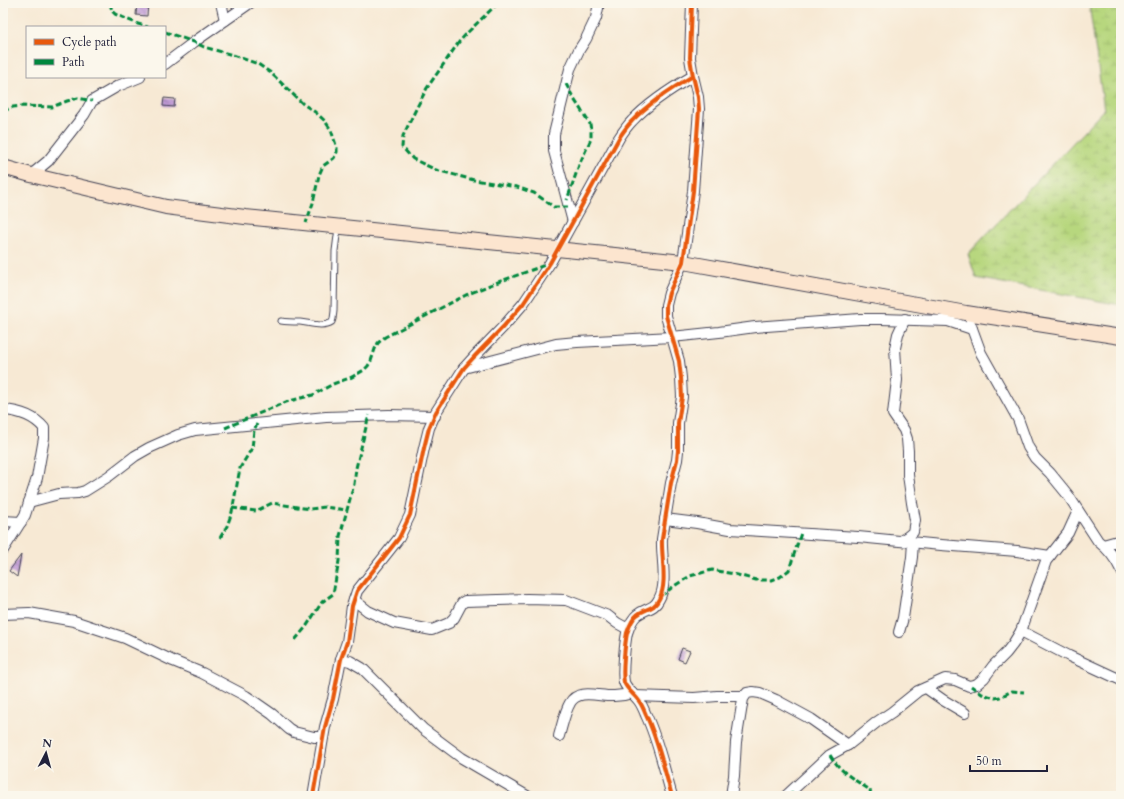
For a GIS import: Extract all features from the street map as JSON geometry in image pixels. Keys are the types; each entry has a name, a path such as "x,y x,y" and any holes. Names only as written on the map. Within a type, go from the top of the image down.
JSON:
{"main road":[{"path":"3,167 166,207 245,218 683,262 966,313 1121,337"}],"street":[{"path":"221,3 225,20"},
{"path":"166,63 250,3"},
{"path":"573,222 554,151 554,134 570,69 596,18 599,3"},
{"path":"672,796 654,733 643,707 625,685 624,678 628,629 638,614 650,609 655,605 661,596 664,580 662,539 678,451 678,423 682,397 681,378 679,361 666,316 666,305 669,293 679,274 683,262 693,191 698,122 698,97 690,58 692,3"},
{"path":"313,796 325,727 333,699 341,659 347,642 352,606 357,591 399,538 410,515 429,428 436,412 464,368 523,304 550,263 627,126 654,103 693,76"},
{"path":"31,175 48,161 84,115 94,99 118,86 138,78"},
{"path":"966,313 981,353 1018,419 1028,447 1035,458 1068,495 1098,541 1118,563 1121,570"},
{"path":"464,368 556,344 672,337 719,332 755,326 860,319 905,319 948,322 972,329"},
{"path":"901,541 913,532 915,520 908,475 907,439 904,430 894,414 897,380 895,348 898,334 905,319"},
{"path":"3,410 16,411 35,419 44,428 44,438 37,478 26,515 3,550"},
{"path":"29,502 59,494 85,491 149,448 194,430 326,417 375,415 435,416"},
{"path":"786,796 821,763 848,745 918,691 945,679 955,680 969,686 977,684 984,678 1013,644 1021,630 1046,562 1068,533 1078,511"},
{"path":"665,519 730,529 858,537 1017,551 1050,556"},
{"path":"3,521 21,522"},
{"path":"1103,545 1121,540"},
{"path":"899,632 903,618 913,542"},
{"path":"354,600 368,612 388,621 400,625 432,630 449,623 454,618 464,601 559,599 608,616 628,629"},
{"path":"3,614 29,613 74,621 125,638 202,673 246,696 294,732 310,736 323,737"},
{"path":"1021,630 1069,656 1121,680"},
{"path":"341,659 350,661 362,668 423,728 462,758 527,796"},
{"path":"926,688 965,713"},
{"path":"559,736 569,705 576,696 585,694 614,696 633,694 694,698 744,696 747,693 756,692 766,695 811,719 848,745"},
{"path":"731,796 734,782 736,742 744,696"}],"lane":[{"path":"280,321 318,324 327,324 332,322 334,311 335,251 338,227"}],"green space":[{"path":"1089,3 1121,3 1121,305 976,278 968,254 1104,110"}],"building":[{"path":"137,3 148,3 147,16 136,15"},
{"path":"164,98 175,99 174,107 163,106"},
{"path":"21,555 17,577 9,571"},
{"path":"682,648 690,651 685,662 678,659"}],"marked path":[{"path":"110,3 112,11 115,14 145,26"},
{"path":"498,3 459,42 427,88 403,136 402,147 413,159 436,170 474,180 517,187 534,193 554,207 569,207"},
{"path":"166,32 204,47 258,64 271,73 303,104 325,121 331,130 337,152 334,158 323,166 319,175 313,203 306,223"},
{"path":"566,84 590,124 591,131 591,139 579,165 567,200"},
{"path":"3,111 13,107 22,106 52,107 78,98 92,101"},
{"path":"225,428 286,402 313,395 333,384 352,377 368,366 378,343 385,337 466,295 548,264"},
{"path":"295,640 306,627 322,602 333,594 339,561 340,536 354,484 356,468 369,415"},
{"path":"220,538 227,526 232,512 240,468 252,448 254,430 257,424"},
{"path":"232,508 256,511 272,503 310,509 325,507 347,510"},
{"path":"661,596 690,576 712,570 756,580 772,580 780,577 789,570 801,533"},
{"path":"971,686 982,694 995,698 1012,691 1024,692"},
{"path":"830,755 843,771 870,790 871,796"},
{"path":"791,792 795,796"}],"cycle path":[{"path":"313,796 325,727 333,699 341,659 347,642 352,606 357,591 399,538 410,515 429,428 436,412 464,368 523,304 550,263 619,138 630,123 653,102 693,76 690,58 692,3"},
{"path":"672,796 650,725 640,703 625,685 623,672 626,638 630,625 637,615 657,603 662,593 664,578 662,539 671,483 677,460 678,423 682,397 679,361 666,316 666,305 669,293 683,262 693,191 699,109 693,76"}]}
